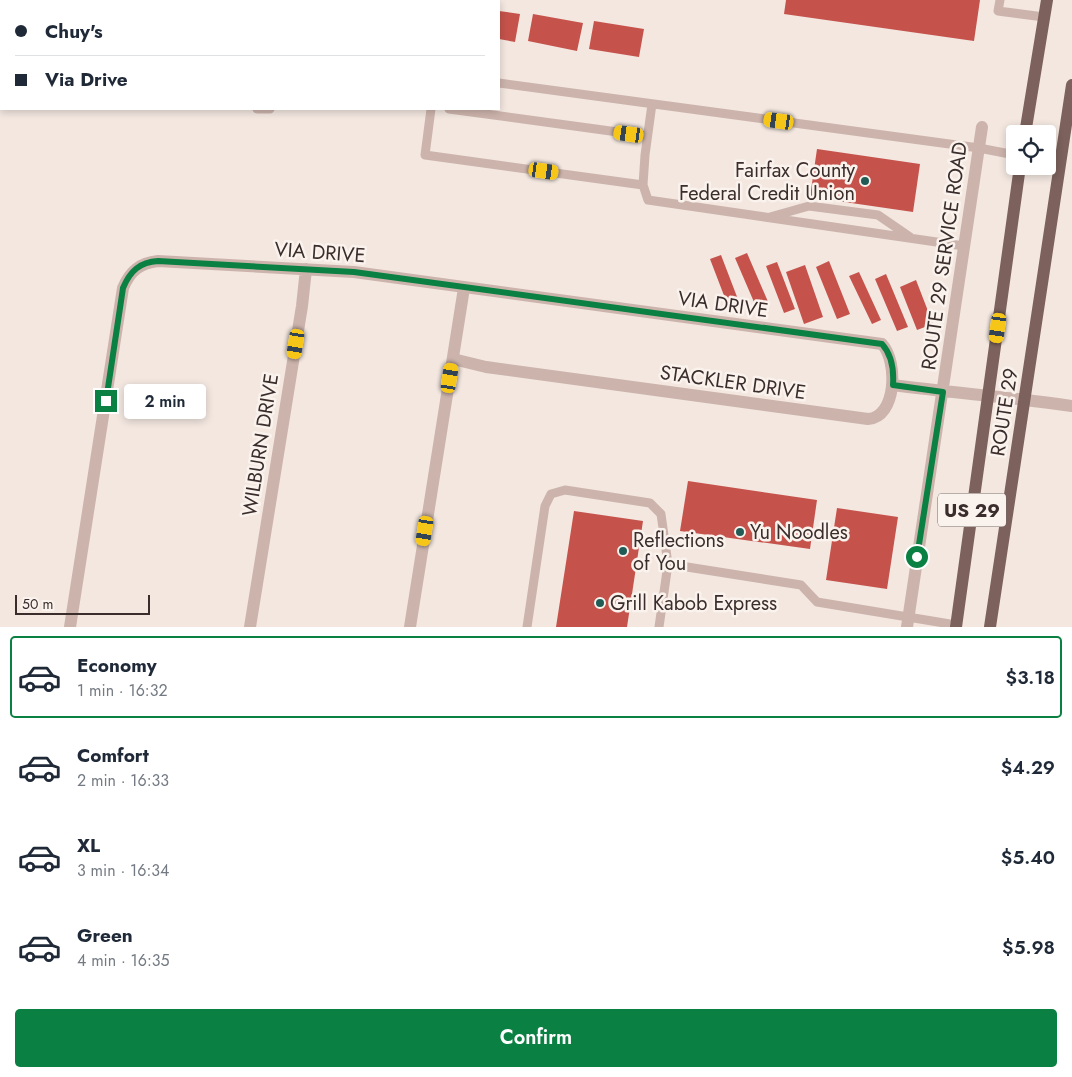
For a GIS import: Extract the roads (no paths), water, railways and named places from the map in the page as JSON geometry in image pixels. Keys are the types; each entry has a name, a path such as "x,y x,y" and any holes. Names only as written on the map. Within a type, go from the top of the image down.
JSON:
{"main road":[{"path":"1026,125 1047,0"},
{"name":"ROUTE 29","path":"990,627 1072,85"},
{"name":"ROUTE 29","path":"956,626 1019,175"}],"street":[{"name":"ROUTE 29 SERVICE ROAD","path":"907,622 982,127"},
{"name":"VIA DRIVE","path":"70,627 123,288 128,276 137,267 148,262 354,272 882,344 888,350 894,371 893,385"},
{"name":"WILBURN DRIVE","path":"250,627 302,306 306,269"},
{"path":"410,627 464,288"},
{"name":"STACKLER DRIVE","path":"453,359 486,367 868,419 879,416 883,412 893,385"},
{"path":"893,385 1072,406"}],"lane":[{"path":"1000,0 998,11 1044,17"},
{"path":"500,83 1006,153"},
{"path":"652,104 643,185 648,200 964,246"},
{"path":"431,110 425,155 643,185"},
{"path":"456,110 647,136"},
{"path":"767,218 809,206 878,214 912,238"},
{"path":"527,627 545,506 551,494 565,490 650,503 661,514 668,564 659,627"},
{"path":"668,564 801,585 817,602 907,622 956,626"}],"place":[{"name":"Fairfax County Federal Credit Union","path":"865,181"},
{"name":"Yu Noodles","path":"740,532"},
{"name":"Reflections of You","path":"623,551"},
{"name":"Grill Kabob Express","path":"600,603"}]}
